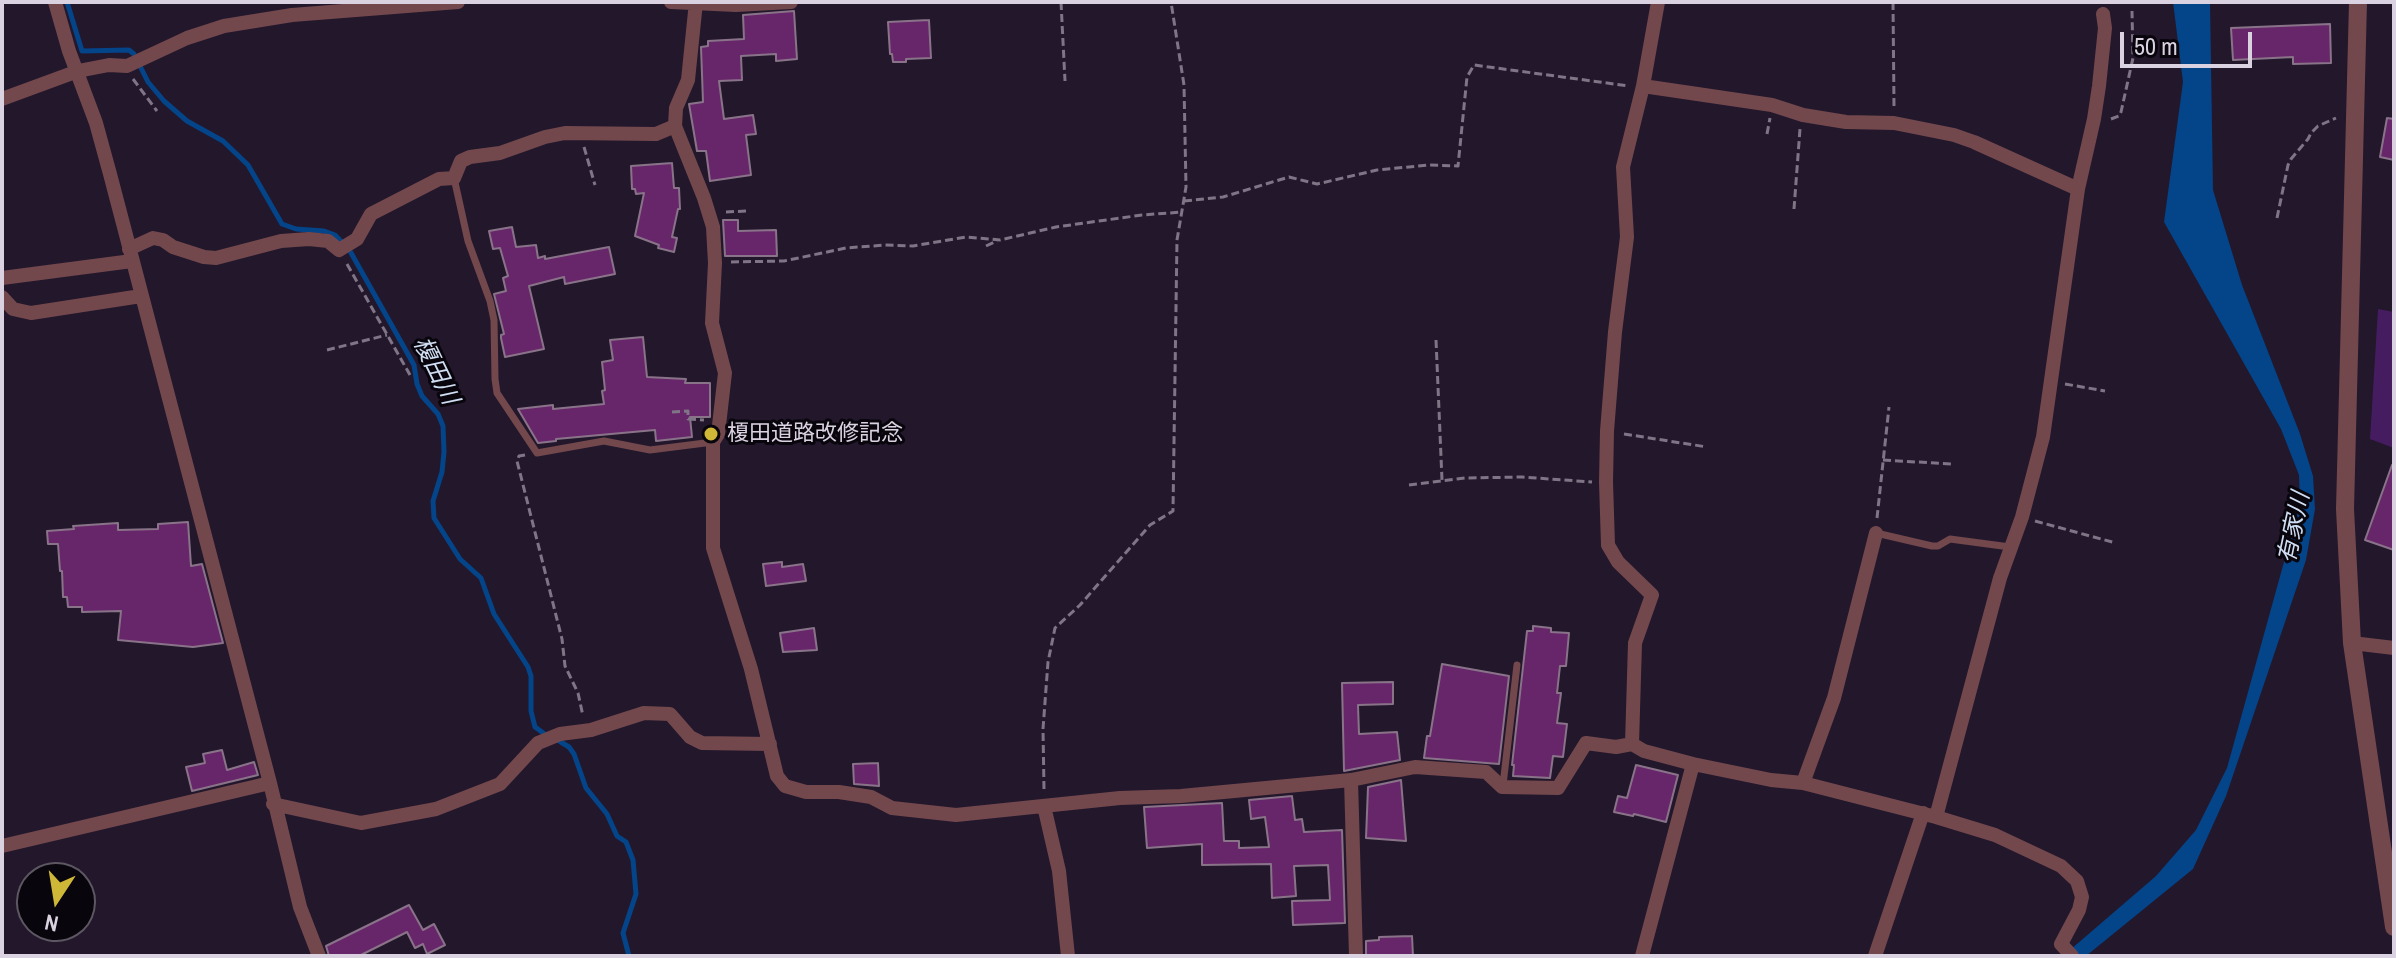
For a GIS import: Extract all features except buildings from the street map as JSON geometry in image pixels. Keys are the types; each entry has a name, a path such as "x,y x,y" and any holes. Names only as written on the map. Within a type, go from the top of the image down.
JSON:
{"street":[{"path":"55,2 69,51 96,123 167,385 300,907 319,956"},
{"path":"2,99 78,71 134,62 187,38 224,26 308,14 458,2"},
{"path":"671,2 736,5 791,2"},
{"path":"1632,744 1635,643 1652,595 1618,562 1608,545 1607,431 1627,237 1623,167 1643,86 1658,2"},
{"path":"2358,2 2345,509 2352,643 2394,927"},
{"path":"696,3 688,80 676,108 675,126 713,227 712,323 725,373 718,434 713,442 713,548 736,615 777,776 785,786 806,792 871,797 892,808 956,815 1120,798 1181,796 1351,780 1415,767 1486,772 1502,787 1558,788 1586,743 1616,747 1632,744 1644,751 1693,764 1771,780 1803,783 1930,815 1995,835 2061,866 2077,881 2082,897 2079,910 2061,944 2072,956"},
{"path":"1875,956 1930,815 2000,578 2022,517 2043,437 2078,189 2094,119 2104,45 2103,14"},
{"path":"1643,86 1772,105 1803,115 1846,122 1894,123 1954,135 2078,189"},
{"path":"2,278 130,255 153,238 204,257 216,258 281,241 309,239 344,247 357,239 371,214 439,179 454,178 461,161 470,157 500,153 565,133 656,134 675,126"},
{"path":"2,297 13,309 31,313 141,296"},
{"path":"1803,783 1834,698 1876,533"},
{"path":"2352,643 2394,648"},
{"path":"273,804 361,823 436,809 500,784 538,743 644,713 670,714 690,737 702,743 770,744"},
{"path":"1642,956 1693,764"},
{"path":"1351,780 1356,956"},
{"path":"2,846 270,783"},
{"path":"1044,806 1059,871 1068,956"}],"lane":[{"path":"454,178 468,241 494,320 497,393 537,453 604,441 650,450 713,442"},
{"path":"1876,533 1932,546 1950,539 2011,548"},
{"path":"1502,787 1517,665"}],"path":[{"path":"1061,2 1065,81"},
{"path":"1044,806 1045,703 1048,662 1055,628 1080,605 1150,525 1173,511 1177,240 1186,187 1184,85 1171,2"},
{"path":"1893,2 1894,123"},
{"path":"2094,119 2115,118 2121,112 2133,58 2132,11"},
{"path":"134,62 134,82 157,111"},
{"path":"1184,201 1223,197 1289,177 1317,184 1377,170 1429,165 1458,166 1467,77 1474,65 1643,86"},
{"path":"1794,209 1803,115"},
{"path":"2277,218 2288,165 2311,133 2330,120 2356,115"},
{"path":"582,135 595,185"},
{"path":"709,214 746,211"},
{"path":"986,246 1056,227 1182,212"},
{"path":"715,263 784,261 846,248 913,246 966,237 1000,240"},
{"path":"344,247 410,375"},
{"path":"327,350 387,335"},
{"path":"1436,340 1442,480"},
{"path":"2052,383 2105,391"},
{"path":"1876,533 1889,407"},
{"path":"672,412 688,411 688,419 720,422"},
{"path":"1607,431 1707,447"},
{"path":"537,453 519,456 517,461 562,639 565,666 578,693 586,731"},
{"path":"1883,460 1951,464"},
{"path":"1409,485 1442,480 1522,477 1606,482"},
{"path":"2022,517 2116,543"}],"shaded area":[{"path":"2378,309 2394,312 2394,448 2370,439"}],"water":[{"name":"有家川","path":"2173,2 2210,2 2213,190 2242,285 2300,434 2313,476 2315,509 2306,560 2284,625 2226,796 2193,869 2086,956 2063,956 2156,876 2196,830 2227,768 2300,504 2299,475 2281,429 2164,222 2183,82"}],"waterway":[{"name":"榎田川","path":"67,2 82,51 129,50 148,82 164,101 187,121 223,141 248,165 282,224 335,235 350,251 414,365 422,396 438,414 443,426 444,452 442,472 433,501 434,518 460,559 481,578 494,614 528,667 535,727 546,735"},
{"name":"榎田川","path":"556,739 574,754 586,788 607,814 617,836 626,842 633,860 636,894 623,933 629,956"}],"place":[{"name":"榎田道路改修記念","path":"711,434"}]}
